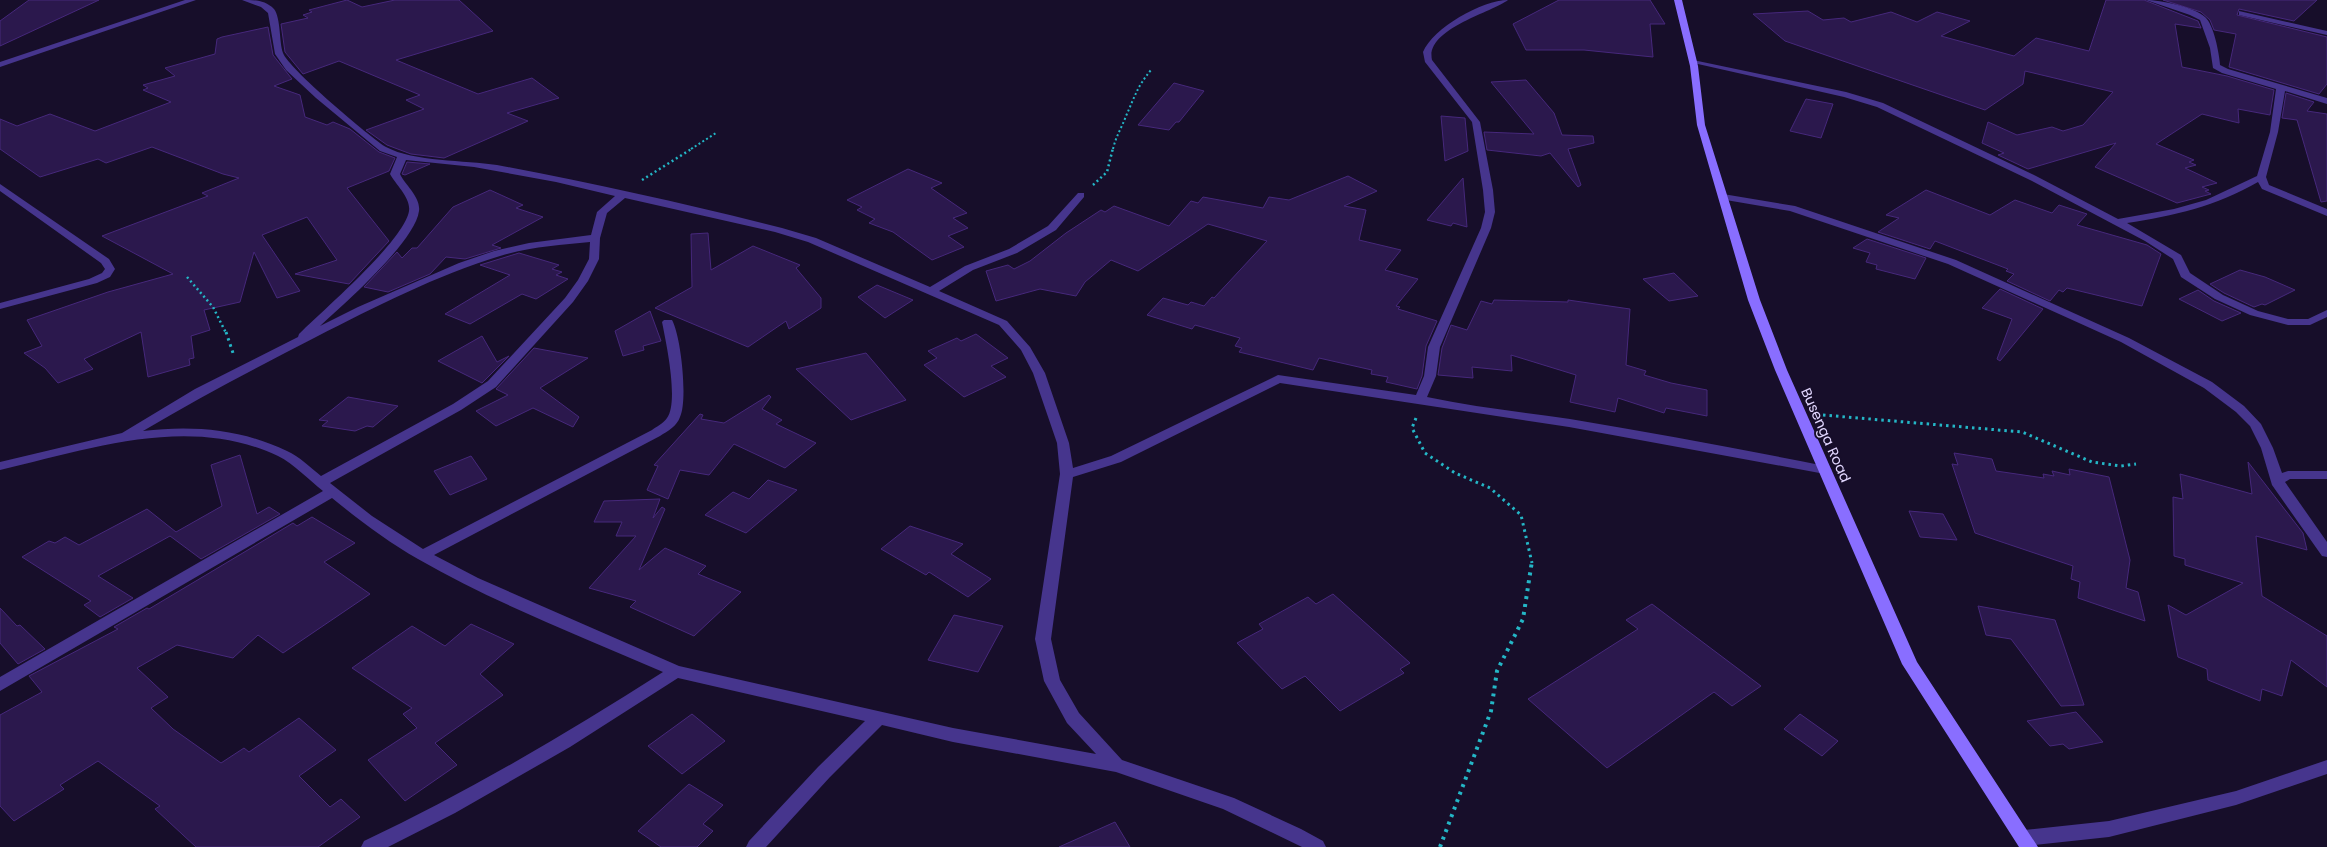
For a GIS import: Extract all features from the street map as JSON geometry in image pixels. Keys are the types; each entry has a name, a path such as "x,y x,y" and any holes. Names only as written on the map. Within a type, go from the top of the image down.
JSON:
{"street":[{"path":"0,64 192,0"},
{"path":"246,0 264,5 272,12 280,54 289,68 319,96 384,149 402,157 474,164 556,179 769,227 812,240 1003,323 1026,349 1039,373 1054,412 1063,443 1067,474 1043,639 1052,681 1072,718 1116,765"},
{"path":"1424,400 1434,347 1486,228 1490,212 1476,122 1428,60 1428,47 1446,30 1491,5 1504,0"},
{"name":"Busenga Road","path":"1678,0 1693,62 1701,125 1722,197 1754,300 1800,414 1910,664 2026,843"},
{"path":"2150,0 2193,13 2203,19 2214,48 2216,66 2225,71 2327,101"},
{"path":"2242,13 2327,32"},
{"path":"1693,62 1846,95 1880,105 2033,178 2118,222 2177,257 2186,275 2219,297 2254,313 2288,322 2310,322 2327,313"},
{"path":"2281,87 2274,132 2262,177 2265,187 2327,213"},
{"path":"296,344 377,265 411,221 414,211 413,203 395,174 402,157"},
{"path":"2118,222 2185,211 2237,192 2262,177"},
{"path":"0,306 93,281 106,275 110,269 105,261 1,189"},
{"path":"0,685 492,384 512,364 583,281 594,259 595,238 602,212 621,194"},
{"path":"930,292 969,268 1013,251 1052,228 1080,195"},
{"path":"1722,197 1792,208 1886,239 1997,281 2125,340 2208,385 2240,409 2255,424 2267,448 2277,481 2327,552"},
{"path":"122,437 199,392 362,310 482,258 529,246 595,238"},
{"path":"422,555 656,433 673,420 676,411 677,389 673,346 668,322"},
{"path":"1067,474 1116,459 1278,379 1424,400 1467,409 1569,423 1696,444 1825,470"},
{"path":"0,466 122,437 178,431 210,433 244,440 284,454 326,487 422,555 473,582 676,671 879,718 1116,765 1228,803 1295,834 1317,847"},
{"path":"2277,481 2288,475 2327,475"},
{"path":"370,847 408,830 571,738 676,671"},
{"path":"755,847 824,772 879,718"},
{"path":"2026,843 2109,829 2236,798 2327,767"}],"path":[{"path":"1080,195 1107,172 1116,135 1126,117 1137,87 1151,70"},
{"path":"621,194 716,133"},
{"path":"187,277 198,292 210,302 220,321 240,372"},
{"path":"1424,400 1412,428 1425,453 1455,473 1490,488 1521,516 1533,565 1523,618 1497,671 1491,711 1440,847"},
{"path":"1800,414 2022,432 2045,440 2098,465 2120,468 2136,464"}],"building":[{"path":"29,0 99,0 0,46 0,21"},
{"path":"347,0 362,7 395,0 459,0 493,31 396,60 478,94 532,78 559,98 507,113 528,121 444,158 411,154 387,145 366,130 424,109 406,100 420,95 339,61 303,74 285,52 281,24 308,18 303,15 312,12 309,10"},
{"path":"1559,0 1650,0 1665,24 1650,24 1653,57 1584,50 1526,50 1513,24"},
{"path":"2106,0 2144,0 2198,21 2201,28 2175,24 2182,67 2227,76 2274,90 2270,115 2238,109 2239,123 2202,114 2156,144 2194,160 2189,162 2196,165 2185,168 2217,183 2202,187 2209,190 2205,191 2211,194 2177,203 2095,167 2116,143 2028,169 1998,155 2004,153 1982,143 1988,122 2017,135 2052,127 2063,131 2083,125 2113,92 2025,71 2023,84 1985,110 1785,41 1753,14 1808,11 1823,20 1844,18 1851,22 1891,12 1917,22 1937,12 1970,21 1941,36 2014,56 2036,38 2089,51"},
{"path":"2163,0 2317,0 2294,21 2239,9 2237,15 2327,37 2327,84 2319,94 2229,67 2236,34 2214,30 2210,20 2201,12"},
{"path":"268,27 273,55 292,79 274,86 300,95 305,117 327,125 333,122 350,129 379,152 395,158 389,171 347,188 389,241 349,284 295,274 337,260 307,217 262,235 300,291 277,298 254,252 240,302 204,310 210,330 191,336 194,358 189,359 190,365 148,377 141,332 84,359 93,369 58,383 45,368 24,353 42,346 27,320 108,292 173,274 102,236 208,196 202,193 239,178 223,174 152,147 106,163 98,159 40,177 0,149 0,119 17,126 50,114 95,131 171,102 143,90 148,88 143,85 175,76 165,68 215,54 217,39 222,37"},
{"path":"1526,80 1554,113 1562,135 1593,136 1594,143 1568,149 1581,185 1578,187 1550,153 1541,156 1487,150 1484,132 1534,134 1491,82"},
{"path":"1174,83 1204,91 1179,122 1176,122 1169,130 1138,125"},
{"path":"2286,93 2314,102 2307,111 2327,114 2327,201 2321,202 2297,120 2282,118"},
{"path":"1806,99 1833,104 1821,138 1790,131"},
{"path":"1441,116 1465,118 1468,151 1445,161"},
{"path":"407,162 430,164 405,175 402,174"},
{"path":"908,169 942,183 931,188 967,213 953,218 968,228 948,236 964,247 932,260 893,232 869,223 875,219 857,210 862,207 847,200"},
{"path":"1348,176 1377,191 1344,206 1366,210 1359,240 1401,250 1385,270 1418,279 1396,306 1400,307 1398,309 1437,321 1426,346 1422,376 1417,389 1386,382 1388,377 1371,374 1372,370 1319,358 1313,370 1239,352 1242,348 1235,346 1240,338 1195,325 1192,329 1147,315 1163,298 1188,305 1191,302 1204,306 1212,297 1214,298 1267,241 1208,224 1138,271 1111,260 1085,282 1076,296 1040,289 996,301 986,271 1008,265 1014,269 1030,261 1066,233 1101,210 1105,212 1114,206 1169,226 1191,201 1198,203 1203,197 1263,208 1269,197 1289,200"},
{"path":"1463,178 1467,227 1453,223 1451,226 1427,220"},
{"path":"490,190 523,205 516,208 543,217 492,245 501,248 465,259 446,257 430,274 388,292 364,287 397,252 402,258 412,248 417,248 453,207"},
{"path":"1926,190 1990,215 2015,200 2052,213 2059,205 2087,214 2077,225 2147,245 2161,254 2142,306 2067,288 2063,292 2059,290 2050,301 2007,281 2014,274 2006,271 2008,269 1935,241 1930,249 1878,232 1899,218 1886,215"},
{"path":"708,233 711,270 753,246 800,265 796,268 821,298 821,308 789,329 786,321 748,347 655,308 692,287 691,234"},
{"path":"1867,239 1926,258 1915,279 1876,269 1877,265 1866,262 1870,253 1853,248"},
{"path":"519,253 559,265 552,269 562,272 556,275 568,279 536,299 522,294 470,324 445,314 510,275 480,265"},
{"path":"2240,270 2265,277 2295,290 2265,305 2262,304 2254,307 2210,284"},
{"path":"1674,273 1698,296 1669,301 1643,279"},
{"path":"877,285 913,300 885,318 858,297"},
{"path":"2000,289 2043,309 2000,361 1997,359 2012,319 1982,308"},
{"path":"2198,290 2214,301 2241,313 2222,321 2179,299"},
{"path":"1494,300 1568,302 1568,300 1630,309 1626,365 1646,371 1644,375 1671,383 1707,390 1707,416 1666,408 1664,413 1618,398 1615,412 1570,402 1576,375 1511,355 1512,371 1472,367 1473,378 1438,375 1442,348 1451,325 1467,330 1481,301 1492,304"},
{"path":"650,311 661,341 643,346 644,350 623,356 615,331"},
{"path":"976,334 1008,358 991,366 1006,377 964,397 924,365 937,358 928,351 957,338 961,341"},
{"path":"482,336 497,362 509,356 482,383 438,361"},
{"path":"534,348 588,358 540,388 579,417 573,427 533,408 496,426 476,411 508,395 496,389"},
{"path":"866,353 906,400 851,420 796,369"},
{"path":"769,395 771,397 762,409 782,420 776,424 816,443 785,468 734,444 709,475 680,470 668,499 647,490 658,466 654,465 700,414 703,415 701,419 724,423"},
{"path":"348,397 398,406 373,427 367,426 355,431 322,426 328,421 319,420"},
{"path":"1954,453 1992,459 1996,471 2044,478 2043,474 2054,476 2052,471 2070,475 2069,469 2109,477 2130,560 2126,588 2138,592 2145,621 2078,598 2080,582 2071,579 2073,566 1975,533 1952,464 1958,465"},
{"path":"240,455 257,514 269,507 280,514 201,559 170,536 98,576 133,598 100,617 84,605 91,601 22,557 49,541 55,543 65,537 79,545 147,509 176,532 222,506 211,465"},
{"path":"471,456 487,479 450,495 434,471"},
{"path":"2248,462 2303,533 2307,550 2256,536 2262,596 2327,636 2327,687 2291,660 2282,696 2262,689 2260,701 2208,680 2207,669 2178,657 2168,605 2186,615 2243,583 2185,565 2185,559 2174,556 2173,497 2183,499 2180,474 2252,494"},
{"path":"768,480 797,490 746,533 705,515 733,492 749,499"},
{"path":"660,499 653,518 662,507 665,509 639,570 665,548 706,566 698,574 741,592 694,636 630,607 636,601 589,588 636,536 616,536 622,522 594,522 604,501"},
{"path":"1909,511 1943,514 1957,540 1920,537"},
{"path":"312,517 355,543 324,562 370,594 283,653 258,635 233,658 177,645 137,668 168,697 151,708 173,729 221,763 244,748 249,752 299,718 336,750 299,776 330,807 341,799 360,817 318,847 196,847 155,809 160,806 98,761 60,785 64,789 14,821 0,806 0,715 42,692 29,676 118,629 114,627 147,608 149,609 293,523 297,526"},
{"path":"910,526 963,544 951,554 991,579 968,597 929,572 926,575 881,549"},
{"path":"1333,594 1410,663 1400,669 1404,673 1340,711 1305,676 1282,689 1237,643 1263,629 1259,624 1308,597 1316,604"},
{"path":"1652,604 1761,686 1732,706 1714,692 1607,768 1528,699 1638,629 1626,620"},
{"path":"1978,606 2055,620 2084,705 2061,706 2011,639 1986,635"},
{"path":"0,608 17,626 20,625 45,649 18,664 0,643"},
{"path":"954,615 1003,626 978,672 928,660"},
{"path":"471,624 514,644 480,674 503,695 435,743 457,765 405,801 368,760 417,728 403,714 412,708 352,668 412,626 445,646"},
{"path":"2076,712 2103,742 2069,749 2063,744 2050,746 2027,721"},
{"path":"692,714 725,741 682,774 648,746"},
{"path":"1800,714 1838,741 1822,756 1784,729"},
{"path":"689,784 723,805 703,824 713,831 697,847 661,847 638,831"},
{"path":"1115,822 1130,847 1059,847"}]}
